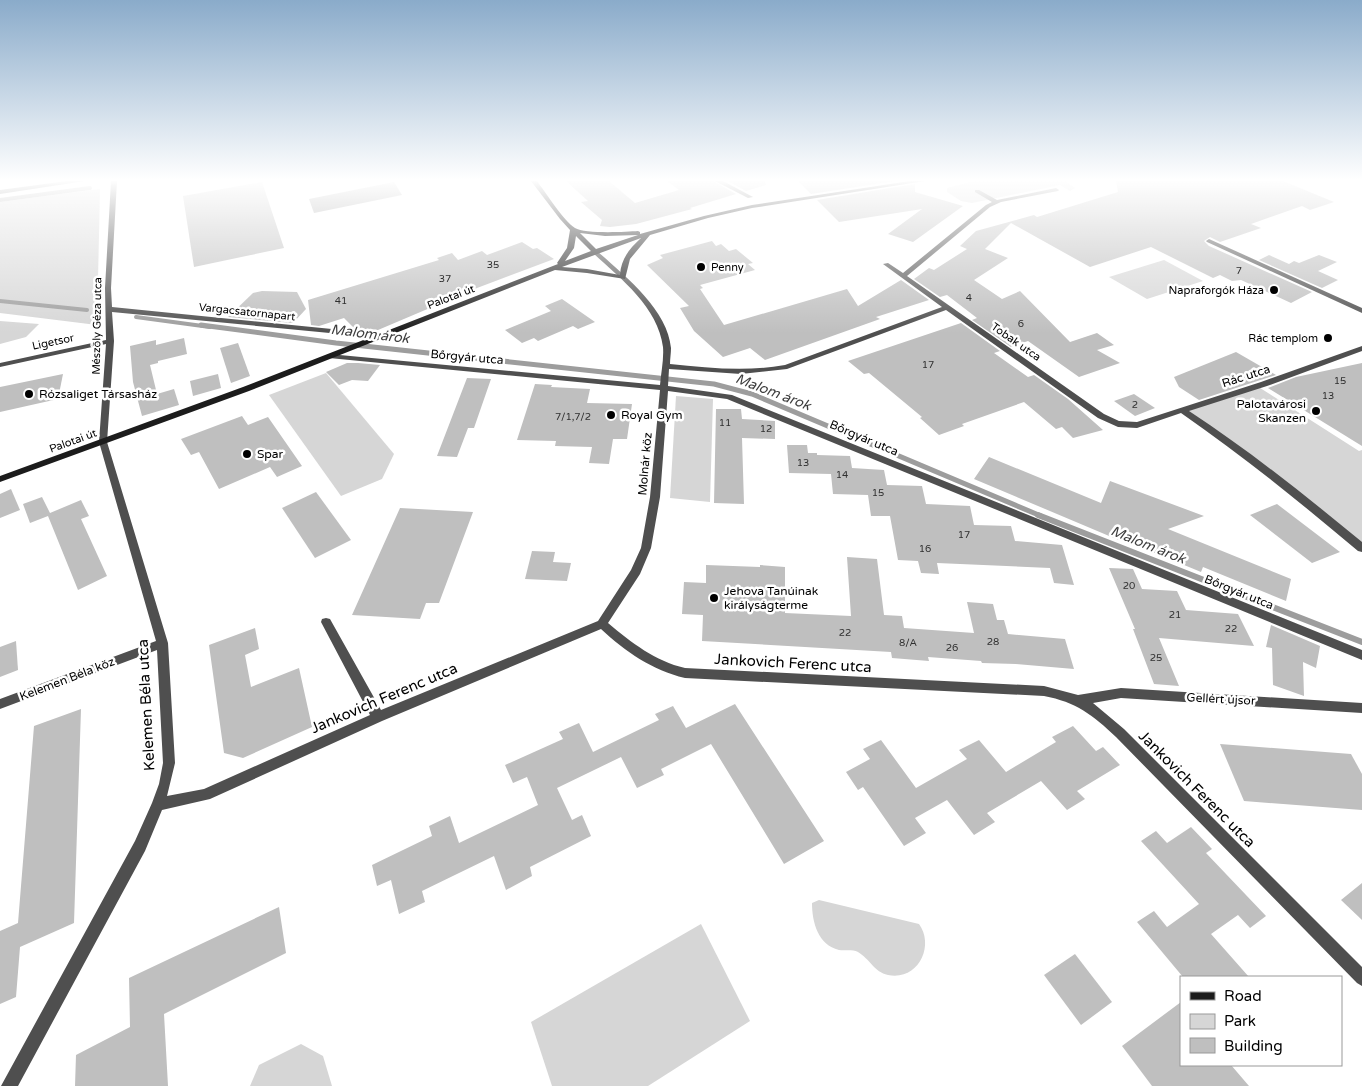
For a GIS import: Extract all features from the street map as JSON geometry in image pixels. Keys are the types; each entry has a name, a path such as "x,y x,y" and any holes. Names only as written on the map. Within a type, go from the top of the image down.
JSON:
{"main road":[{"path":"551,269 568,256 572,247 573,232"},
{"path":"575,232 595,252"},
{"path":"586,232 605,234 651,232"},
{"path":"551,269 587,270 623,278 626,257 651,232"},
{"name":"Palotai út","path":"0,479 333,355 551,269 651,232"}],"street":[{"name":"Mészöly Géza utca","path":"103,442 110,341 109,308 112,232"},
{"path":"903,276 957,232"},
{"path":"1209,241 1362,311"},
{"path":"595,252 623,278"},
{"name":"Tobak utca","path":"886,264 1101,416 1118,424 1137,425"},
{"name":"Molnár köz","path":"602,624 636,571 646,548 655,497 665,378 665,335 649,308 623,278"},
{"path":"665,378 769,371 786,367 947,307"},
{"name":"Vargacsatornapart","path":"109,308 382,336"},
{"name":"Ligetsor","path":"0,365 110,341"},
{"name":"Rác utca","path":"1137,425 1264,384 1362,348"},
{"name":"Bőrgyár utca","path":"333,355 665,378 746,403 1044,527 1362,655"},
{"path":"1182,410 1226,439 1362,548"},
{"name":"Kelemen Béla utca","path":"9,1086 140,846 165,784 169,763 162,642 103,442"},
{"path":"326,622 378,717"},
{"name":"Jankovich Ferenc utca","path":"158,804 205,795 378,717 602,624 647,659 672,671 1044,691 1060,693 1080,700 1094,709 1120,734 1362,978"},
{"name":"Kelemen Béla köz","path":"0,704 162,642"},
{"name":"Gellért újsor","path":"1080,700 1121,693 1362,708"}],"green space":[{"path":"0,232 99,232 97,325 0,313"},
{"path":"1164,260 1203,281 1147,299 1109,277"},
{"path":"0,321 39,324 26,337 0,344"},
{"path":"326,373 394,454 382,479 341,496 269,395"},
{"path":"1257,386 1359,451 1362,450 1362,548 1182,410"},
{"path":"676,396 713,399 710,502 670,498"},
{"path":"819,900 919,924 925,942 921,960 908,973 888,975 879,971 858,952 839,950 832,947 821,938 813,918 812,903"},
{"path":"701,924 750,1021 648,1086 552,1086 531,1022"},
{"path":"301,1044 323,1056 332,1086 250,1086 259,1065"}],"building":[{"path":"189,232 279,232 284,248 194,267"},
{"path":"891,232 927,232 913,242 888,234"},
{"path":"975,232 1002,232 985,249 1008,258 974,280 1002,299 1020,291 1070,342 1097,333 1114,345 1097,350 1120,363 1079,377 1028,341 1011,347 972,320 977,318 947,295 940,297 914,279 929,268 934,270 967,249 960,246"},
{"path":"1027,232 1250,232 1220,242 1210,237 1204,241 1209,246 1312,292 1291,303 1241,280 1232,281 1220,275 1213,278 1151,247 1090,267"},
{"path":"712,241 716,246 721,244 729,251 736,249 753,263 748,264 755,270 700,285 703,288 700,289 724,325 847,289 858,306 901,280 929,300 876,317 880,319 765,360 750,348 723,357 694,331 680,308 689,306 647,265 663,258 660,255"},
{"path":"522,242 533,249 537,248 554,259 477,288 378,330 355,329 344,318 319,326 311,325 308,300 439,260 437,258 452,253 458,260 482,251 487,255"},
{"path":"1269,255 1289,264 1294,261 1299,263 1319,255 1337,262 1318,271 1338,280 1322,288 1259,260"},
{"path":"262,291 297,292 306,309 293,323 228,317 253,293"},
{"path":"562,299 595,322 578,329 573,326 538,341 534,338 522,343 505,330 551,311 545,306"},
{"path":"961,323 1000,351 994,353 1028,377 1034,375 1068,399 1103,430 1073,438 1062,427 1056,429 1024,402 962,424 964,426 939,435 920,418 922,417 869,373 864,374 848,361"},
{"path":"184,338 187,354 158,361 158,363 150,365 157,394 174,389 179,405 142,416 133,382 130,346 156,340 156,345"},
{"path":"238,343 250,376 231,383 220,348"},
{"path":"1236,352 1276,375 1199,400 1179,387 1174,377"},
{"path":"347,363 380,365 368,381 352,380 339,385 326,372"},
{"path":"1362,363 1362,446 1268,388 1296,377"},
{"name":"Rózsaliget Társasház","path":"63,374 58,399 0,412 0,387"},
{"path":"218,374 221,388 193,396 190,381"},
{"path":"467,378 491,379 474,428 468,428 457,457 437,456"},
{"path":"535,384 552,385 551,387 590,389 587,403 632,404 627,439 613,439 609,464 589,463 592,447 555,446 556,441 517,440"},
{"path":"1134,394 1155,408 1135,416 1114,401"},
{"path":"716,409 741,409 742,419 775,421 775,439 742,438 744,504 714,503"},
{"name":"Spar","path":"242,416 248,425 268,417 302,466 277,477 270,467 219,489 199,452 191,455 181,439"},
{"path":"787,445 807,445 808,453 817,453 817,455 850,456 852,468 884,470 887,485 922,486 926,504 970,506 974,525 1011,526 1015,541 1062,545 1074,585 1054,583 1050,568 937,563 939,574 921,573 918,561 898,560 890,516 871,516 868,495 833,494 831,474 789,473"},
{"path":"989,457 1101,503 1110,481 1204,516 1168,529 1291,579 1286,601 1203,567 1201,572 1119,538 1121,541 974,479"},
{"path":"11,489 20,510 0,518 0,494"},
{"path":"316,492 351,540 315,558 282,508"},
{"path":"42,497 50,513 81,500 89,516 81,519 107,576 78,590 48,516 30,523 23,504"},
{"path":"1277,504 1340,552 1312,563 1250,515"},
{"path":"400,508 473,512 439,603 426,603 420,619 352,615"},
{"path":"532,551 555,552 553,562 571,563 567,581 525,579"},
{"path":"847,557 877,559 884,615 902,616 904,628 974,633 967,602 993,604 997,620 1004,620 1008,634 1065,639 1074,669 982,663 981,661 928,657 929,661 892,658 891,652 702,641 703,615 682,614 684,582 706,583 706,565 760,567 760,565 785,567 785,613 851,616"},
{"path":"1109,568 1133,569 1142,589 1177,591 1186,610 1238,614 1254,646 1159,638 1179,686 1154,684 1133,629 1135,629"},
{"path":"1271,625 1320,646 1316,668 1303,662 1304,696 1273,685 1272,648 1266,647"},
{"path":"255,628 259,649 245,655 251,687 299,668 312,727 243,758 224,753 209,645"},
{"path":"16,641 18,670 0,677 0,647"},
{"path":"735,704 824,841 784,864 711,744 661,769 664,775 637,788 621,757 557,788 572,820 582,815 591,836 530,867 532,876 506,890 494,856 422,891 425,902 399,914 391,880 377,886 372,865 432,836 429,826 450,816 459,843 538,805 527,777 513,783 505,765 563,739 559,732 579,723 593,752 659,720 655,714 673,706 686,728"},
{"path":"81,709 74,923 20,947 16,997 0,1004 0,931 18,923 34,726"},
{"path":"1073,726 1096,751 1103,747 1120,765 1077,791 1085,799 1067,810 1041,781 987,813 995,822 974,835 947,800 915,818 926,833 904,846 863,787 858,790 846,772 870,759 863,749 881,740 916,788 967,759 959,750 979,740 1006,772 1056,742 1052,737"},
{"path":"1220,744 1351,754 1362,774 1362,810 1244,801"},
{"path":"1191,827 1212,849 1206,853 1266,916 1250,928 1238,915 1211,934 1248,976 1182,976 1137,922 1154,911 1167,927 1199,904 1141,841 1156,831 1167,843"},
{"path":"1362,883 1362,920 1341,900"},
{"path":"279,907 286,953 164,1014 168,1086 75,1086 76,1055 130,1027 129,978"},
{"path":"1075,954 1112,1002 1081,1025 1044,975"},
{"path":"1180,1003 1180,1066 1232,1066 1249,1086 1152,1086 1122,1046"}],"waterway":[{"name":"Malom árok","path":"0,301 87,310"},
{"name":"Malom árok","path":"136,317 210,327"},
{"name":"Malom árok","path":"201,325 336,343 714,384 752,394 1041,516"},
{"name":"Malom árok","path":"1038,515 1362,642"}],"place":[{"name":"Penny","path":"701,267"},
{"name":"Napraforgók Háza","path":"1274,290"},
{"name":"Rác templom","path":"1328,338"},
{"name":"Rózsaliget Társasház","path":"29,394"},
{"name":"Palotavárosi Skanzen","path":"1316,411"},
{"name":"Royal Gym","path":"611,415"},
{"name":"Spar","path":"247,454"},
{"name":"Jehova Tanúinak királyságterme","path":"714,598"}]}
